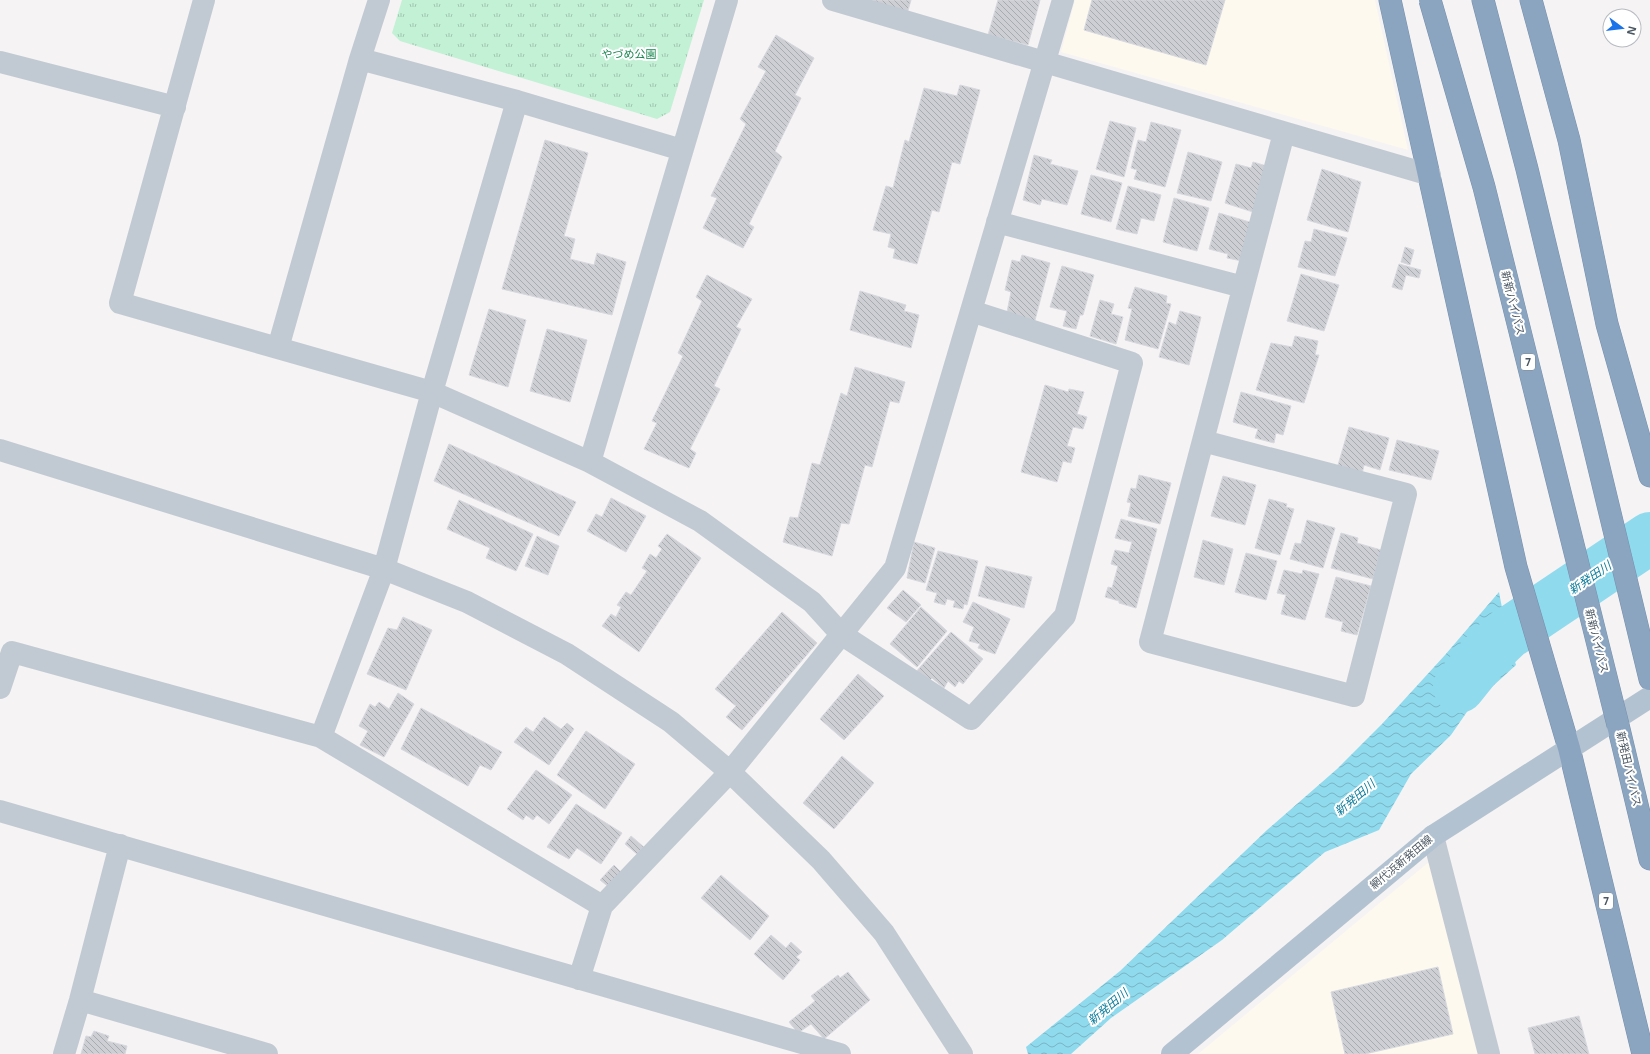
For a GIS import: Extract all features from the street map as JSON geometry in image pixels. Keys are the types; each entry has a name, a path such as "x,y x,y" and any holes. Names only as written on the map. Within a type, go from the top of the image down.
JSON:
{"highway":[{"name":"7","path":"1390,0 1516,567 1569,748 1643,1054"},
{"name":"新新バイパス","path":"1430,0 1484,187 1618,725"},
{"path":"1483,0 1526,169 1650,679"},
{"path":"1531,0 1569,140 1608,324 1650,476"},
{"name":"新発田バイパス","path":"1618,725 1650,858"}],"main road":[{"name":"網代浜新発田線","path":"1172,1054 1433,836 1650,697"}],"street":[{"path":"204,0 120,303 432,392 590,462 700,522 812,602 842,634 971,719 1065,616 1132,363 971,311"},
{"path":"278,348 360,59 379,0"},
{"path":"590,462 727,0"},
{"path":"833,0 1430,175"},
{"path":"579,979 602,906 730,772 895,568 1063,0"},
{"path":"360,59 517,101 682,150"},
{"path":"0,62 175,107"},
{"path":"321,737 384,569 432,392 517,101"},
{"path":"1202,441 1406,494 1354,696 1150,642 1202,441 1284,132"},
{"path":"997,222 1243,287"},
{"path":"0,450 384,569 467,602 567,654 671,722 730,772 821,860 884,933 962,1054"},
{"path":"0,688 12,652 321,737 602,906"},
{"path":"0,811 579,979 771,1045 840,1054"},
{"path":"1433,836 1489,1054"},
{"path":"64,1054 80,1000 120,845"},
{"path":"80,1000 267,1054"}],"shaded area":[{"path":"1075,0 1375,0 1408,150 1061,52"},
{"path":"1430,861 1479,1054 1198,1054"}],"green space":[{"name":"やづめ公園","path":"402,0 704,0 670,112 657,119 400,41 392,33"}],"water":[{"path":"1499,592 1507,634 1516,665 1471,706 1451,735 1411,774 1379,830 1325,852 1222,940 1111,1018 1071,1054 1028,1054 1026,1047 1120,971 1267,830 1337,769 1382,724 1445,655"}],"building":[{"path":"874,0 911,0 907,14 873,3"},
{"path":"998,0 1040,0 1028,45 988,35"},
{"path":"1092,0 1225,0 1206,65 1084,30"},
{"path":"776,35 814,58 795,95 801,98 775,151 782,157 749,224 754,227 743,248 703,228 717,198 711,196 746,124 740,119 766,71 758,67"},
{"path":"960,85 980,90 960,164 952,162 939,212 932,210 917,264 893,258 895,249 888,247 891,234 873,230 886,186 893,188 905,140 909,142 924,88 957,96"},
{"path":"1110,121 1136,128 1124,177 1096,169"},
{"path":"1151,122 1181,130 1165,187 1134,179 1137,170 1131,168 1138,140 1146,142"},
{"path":"545,140 588,153 564,236 575,239 570,259 594,265 597,253 626,262 612,315 502,289"},
{"path":"1188,152 1222,162 1211,201 1177,193"},
{"path":"1034,155 1052,160 1050,164 1078,171 1067,205 1042,199 1040,205 1023,200"},
{"path":"1253,162 1270,167 1256,213 1225,203 1236,164 1251,168"},
{"path":"1322,169 1361,182 1348,232 1307,220"},
{"path":"1091,175 1122,183 1111,222 1081,214"},
{"path":"1128,186 1161,195 1154,221 1141,218 1137,234 1116,229"},
{"path":"1174,198 1209,208 1197,251 1163,242"},
{"path":"1219,213 1253,223 1242,261 1227,258 1228,254 1209,249"},
{"path":"1314,229 1347,238 1335,276 1298,267 1305,241 1311,242"},
{"path":"1405,247 1414,250 1410,265 1401,262"},
{"path":"1022,255 1050,263 1034,324 1006,317 1011,292 1005,290 1012,260 1020,262"},
{"path":"1399,264 1421,270 1419,278 1406,275 1402,290 1392,287"},
{"path":"1062,266 1094,275 1083,315 1080,315 1076,329 1063,326 1067,311 1050,307"},
{"path":"1301,274 1339,285 1324,331 1287,321"},
{"path":"707,275 752,299 736,327 741,329 714,386 720,389 690,449 696,453 689,468 644,449 657,423 652,421 683,356 678,353 702,301 696,297"},
{"path":"1135,287 1167,296 1166,303 1171,304 1158,349 1125,340 1132,309 1128,308"},
{"path":"860,291 906,305 904,311 919,315 911,348 850,330"},
{"path":"1100,300 1114,304 1111,314 1123,317 1116,344 1090,336"},
{"path":"489,309 526,320 508,387 469,375"},
{"path":"1180,311 1201,317 1189,365 1159,357 1169,322 1176,325"},
{"path":"547,329 587,340 570,402 530,391"},
{"path":"1295,336 1318,341 1315,355 1319,355 1304,403 1256,390 1271,343 1292,347"},
{"path":"855,367 905,382 899,403 890,401 872,467 865,465 849,524 841,523 832,556 783,542 790,517 798,518 812,463 820,465 841,393 847,396"},
{"path":"1045,385 1068,392 1069,389 1084,392 1077,414 1087,417 1083,429 1073,427 1067,446 1075,448 1071,463 1063,461 1057,482 1021,472"},
{"path":"1241,392 1291,406 1283,435 1276,433 1274,443 1255,438 1258,429 1233,422"},
{"path":"1349,427 1389,438 1380,470 1364,465 1361,479 1336,472"},
{"path":"1397,440 1439,451 1431,480 1389,470"},
{"path":"449,444 576,502 559,536 434,481"},
{"path":"1139,475 1171,483 1160,524 1128,516 1131,503 1127,502 1131,488 1136,489"},
{"path":"1223,476 1256,485 1245,525 1211,516"},
{"path":"611,498 646,516 626,552 587,531 596,514 602,517"},
{"path":"1269,499 1287,504 1286,507 1294,509 1280,555 1255,548"},
{"path":"459,500 533,534 516,571 486,558 490,548 447,529"},
{"path":"1121,519 1157,529 1136,608 1105,597 1108,587 1112,588 1118,566 1111,564 1115,550 1129,553 1132,542 1115,538"},
{"path":"1307,520 1335,528 1323,568 1290,559 1295,543 1301,544"},
{"path":"1341,533 1358,538 1357,543 1381,550 1373,579 1331,568"},
{"path":"667,534 701,558 639,652 602,626 611,614 616,617 621,607 617,605 626,592 631,595 647,571 642,568 650,554 656,558 662,549 658,546"},
{"path":"537,536 559,546 548,575 525,566"},
{"path":"1203,540 1233,549 1224,585 1194,577"},
{"path":"914,542 935,548 925,583 907,578"},
{"path":"938,551 978,561 967,605 964,604 963,609 953,607 955,601 947,599 945,605 934,602 937,593 926,590"},
{"path":"1246,553 1277,561 1266,600 1235,592"},
{"path":"986,566 1032,577 1024,608 978,596"},
{"path":"1284,570 1302,574 1303,570 1319,574 1305,620 1281,614 1286,595 1277,593"},
{"path":"1336,577 1371,586 1357,635 1341,631 1343,622 1325,617"},
{"path":"903,590 921,605 906,622 887,608"},
{"path":"973,602 1010,619 995,654 978,648 980,644 969,641 974,627 963,622"},
{"path":"921,607 947,631 917,667 890,644"},
{"path":"782,612 817,643 742,730 726,717 736,706 715,689"},
{"path":"403,617 432,630 406,690 367,674 388,628 397,630"},
{"path":"951,632 983,659 963,684 959,681 955,687 948,681 944,688 932,678 927,683 915,673"},
{"path":"858,674 884,696 844,740 820,719"},
{"path":"398,693 414,704 384,757 360,745 368,731 359,726 370,704 375,707 379,702 389,709"},
{"path":"421,708 502,752 491,770 480,765 468,786 401,749"},
{"path":"544,717 561,729 567,723 574,729 549,765 514,742 526,727 533,732"},
{"path":"586,731 635,764 605,809 557,775"},
{"path":"842,756 874,783 834,829 803,803"},
{"path":"536,770 572,795 549,824 537,815 533,820 526,815 523,820 507,809"},
{"path":"576,804 622,833 601,864 577,848 569,859 547,847"},
{"path":"631,836 645,848 638,855 625,844"},
{"path":"614,865 622,873 610,888 600,880"},
{"path":"721,875 769,916 750,940 701,898"},
{"path":"771,935 786,948 791,942 802,952 796,957 800,960 783,980 754,954"},
{"path":"1438,967 1453,1034 1365,1054 1345,1054 1331,992"},
{"path":"848,972 870,1000 824,1039 811,1024 798,1033 789,1022 815,1001 811,996 838,975 840,978"},
{"path":"1579,1016 1589,1054 1535,1054 1528,1028"},
{"path":"94,1031 109,1036 107,1041 127,1046 125,1054 81,1054 86,1036 91,1037"}],"waterway":[{"name":"新発田川","path":"1459,687 1483,657 1507,634 1650,538"}]}
